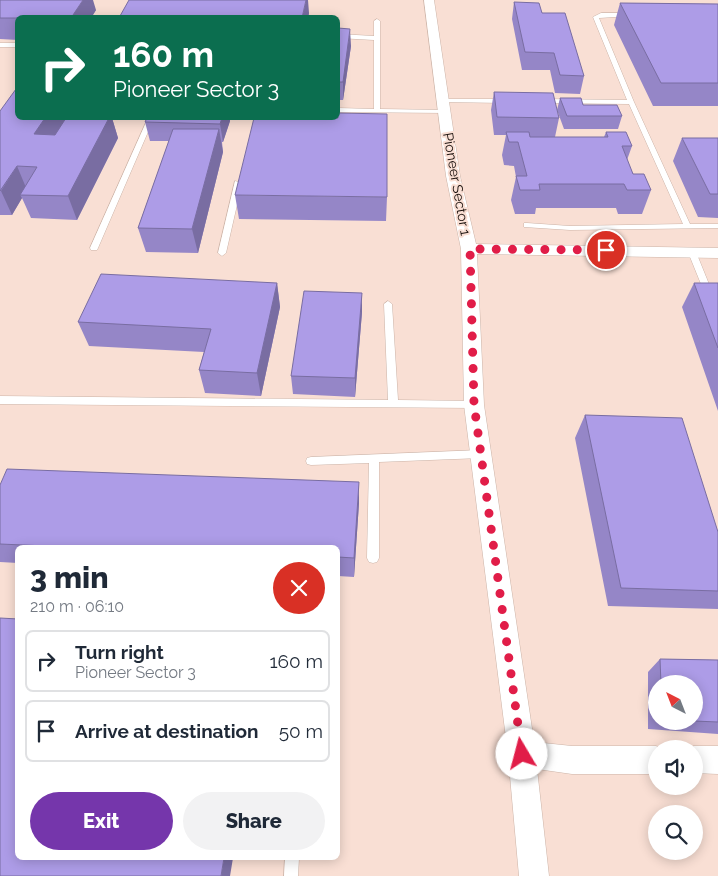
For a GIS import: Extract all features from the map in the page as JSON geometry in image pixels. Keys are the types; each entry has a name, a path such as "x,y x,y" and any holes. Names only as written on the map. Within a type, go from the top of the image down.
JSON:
{"street":[{"name":"Pioneer Sector 1","path":"429,0 453,176 470,249 474,404 522,754 534,876"},
{"path":"470,249 718,253"},
{"path":"522,754 572,760 648,760"},
{"path":"703,760 718,760"}],"lane":[{"path":"640,16 601,15 596,17 631,102 686,225"},
{"path":"377,21 377,111"},
{"path":"340,36 377,38"},
{"path":"0,45 15,45"},
{"path":"340,110 377,111 514,101"},
{"path":"532,101 631,102"},
{"path":"94,248 150,120"},
{"path":"222,253 240,176"},
{"path":"527,225 570,228 718,226"},
{"path":"692,252 711,297"},
{"path":"388,304 392,404"},
{"path":"0,400 474,404"},
{"path":"312,461 481,454"},
{"path":"373,558 374,458"},
{"path":"291,876 292,860"}],"building":[{"path":"0,0 83,0 73,15 15,15 15,18 0,18"},
{"path":"129,0 306,0 303,15 121,15"},
{"path":"514,2 539,3 542,13 565,13 584,76 560,75 554,53 525,52"},
{"path":"620,3 718,4 718,83 661,83"},
{"path":"340,28 350,29 343,82 340,82"},
{"path":"15,90 15,120 44,120 34,134 55,135 65,120 108,120 68,196 20,195 37,167 17,166 0,191 0,111"},
{"path":"494,92 553,93 559,118 497,117"},
{"path":"560,98 581,98 583,105 617,105 622,116 567,116"},
{"path":"340,113 387,114 387,197 235,195 254,120 340,120"},
{"path":"146,120 221,120 220,124 145,122"},
{"path":"173,129 219,129 192,229 138,228"},
{"path":"506,132 529,132 530,137 608,137 606,132 626,132 632,146 622,146 633,174 644,174 651,190 627,190 624,184 539,184 540,190 520,190 516,176 527,176 518,142 509,142"},
{"path":"682,138 718,138 718,194 710,194"},
{"path":"101,274 277,283 257,373 199,370 211,329 78,322"},
{"path":"694,283 718,283 718,348"},
{"path":"304,291 362,293 355,378 291,376"},
{"path":"585,415 682,418 718,532 718,591 621,588"},
{"path":"7,469 359,482 354,558 340,557 340,545 0,544 0,485"},
{"path":"0,618 15,619 15,860 224,860 221,876 0,876"},
{"path":"660,659 718,660 718,722 703,721 703,675 661,675"}],"route":[{"path":"522,754 474,404 470,249 606,250"}]}
